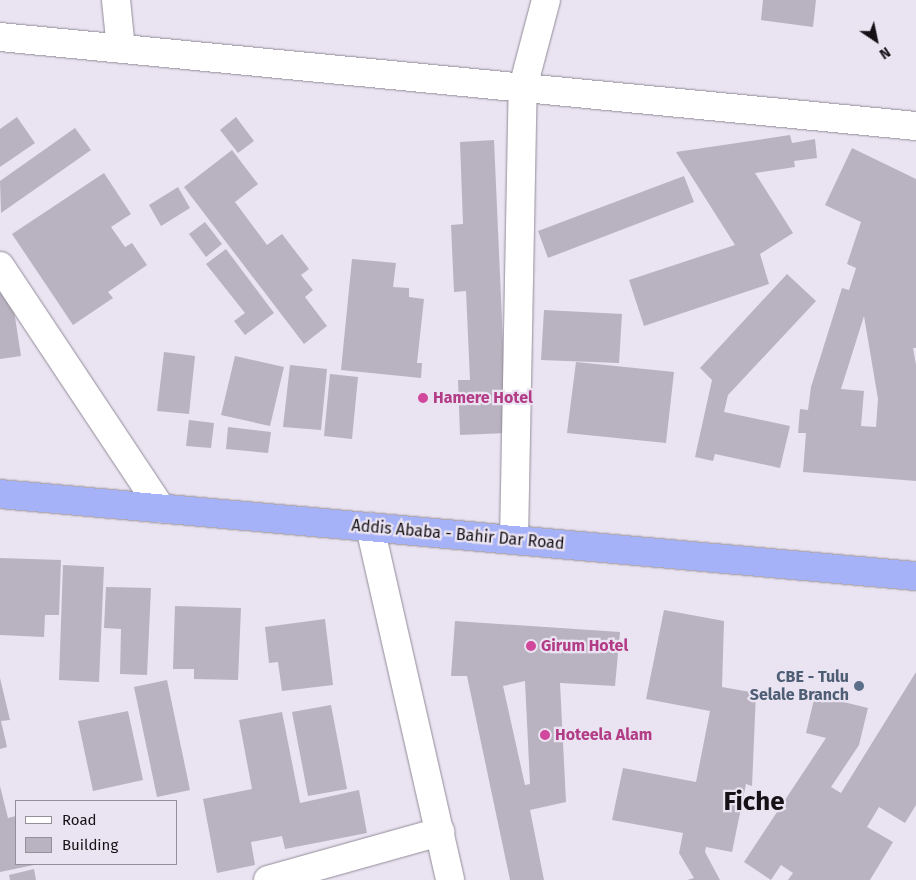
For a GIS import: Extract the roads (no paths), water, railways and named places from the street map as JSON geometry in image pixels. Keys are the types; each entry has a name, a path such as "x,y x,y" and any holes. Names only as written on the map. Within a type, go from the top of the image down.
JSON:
{"highway":[{"name":"Addis Ababa - Bahir Dar Road","path":"0,494 916,576"}],"street":[{"path":"116,0 121,49"},
{"path":"514,540 523,87 546,0"},
{"path":"0,37 916,126"},
{"path":"0,266 162,508"},
{"path":"370,527 450,880"},
{"path":"268,880 440,832"}],"place":[{"name":"Hamere Hotel","path":"423,398"},
{"name":"Girum Hotel","path":"531,646"},
{"name":"CBE - Tulu Selale Branch","path":"859,686"},
{"name":"Hoteela Alam","path":"545,735"}],"district":[{"name":"Fiche","path":"754,802"}]}
